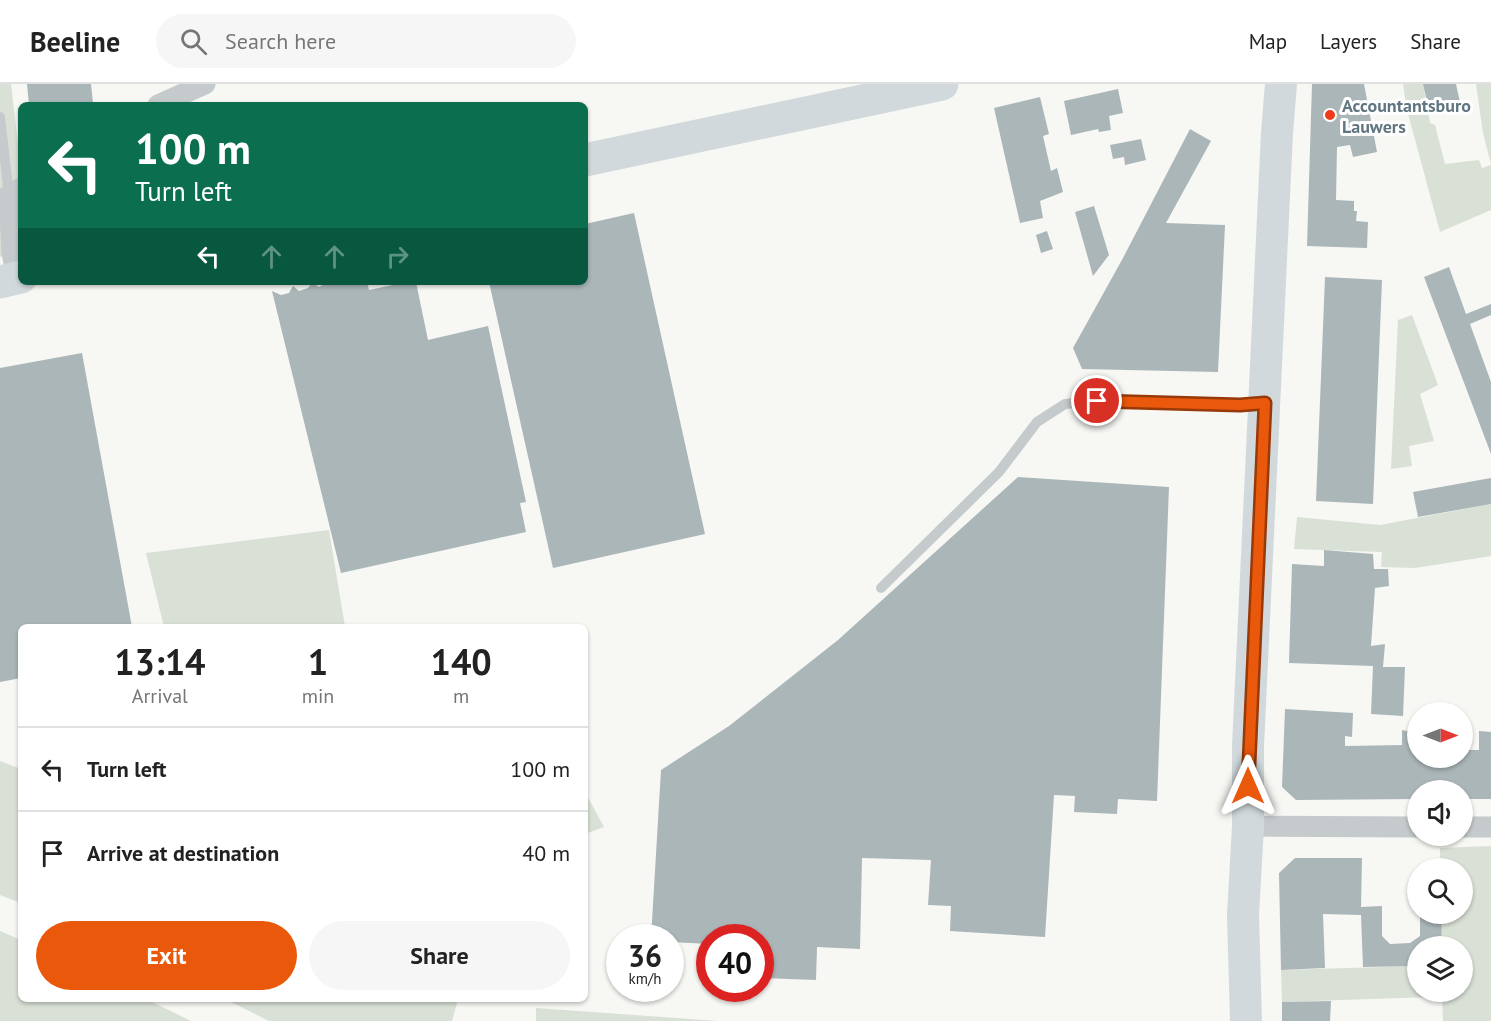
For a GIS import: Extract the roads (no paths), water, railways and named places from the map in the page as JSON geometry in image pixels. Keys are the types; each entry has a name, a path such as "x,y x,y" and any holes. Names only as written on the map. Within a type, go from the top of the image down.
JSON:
{"main road":[{"path":"588,159 942,84"}],"street":[{"path":"165,102 205,84"},
{"path":"1246,1021 1243,915 1248,826 1248,746 1281,84"},
{"path":"13,279 15,192"},
{"path":"1248,826 1407,827"},
{"path":"1473,827 1491,827"}],"lane":[{"path":"0,117 15,192"},
{"path":"881,588 999,472 1037,422 1065,404 1097,401 1240,405 1265,403"}],"place":[{"name":"Accountantsburo Lauwers","path":"1330,115"}]}
